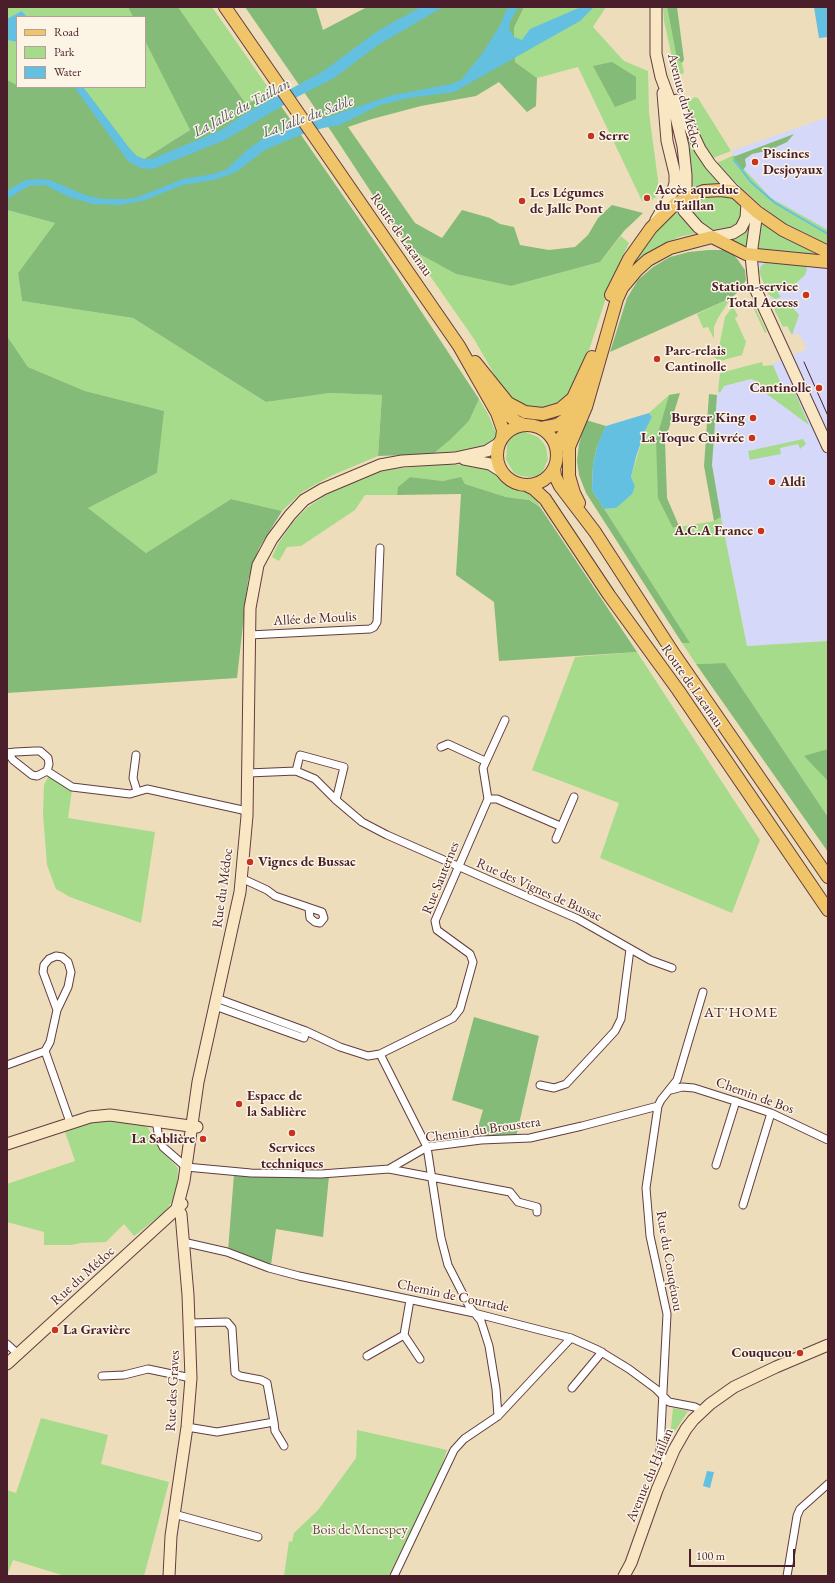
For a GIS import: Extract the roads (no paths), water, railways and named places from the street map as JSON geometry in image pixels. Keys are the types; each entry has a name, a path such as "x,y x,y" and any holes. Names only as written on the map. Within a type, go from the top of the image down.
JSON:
{"main road":[{"name":"Route de Lacanau","path":"224,7 459,346 497,413 503,430 500,441"},
{"path":"591,390 578,415 562,436 557,450 557,459 554,468 543,481 526,485 512,481 501,471 497,462 496,453 500,441 516,426 526,424 541,428 553,427 561,423 576,406 586,384 592,357 605,314 618,279 629,258 651,228 670,209 696,193 713,190 735,192"},
{"name":"Avenue du Médoc","path":"735,192 757,212 798,239 828,252"},
{"path":"595,532 574,493 568,468 569,447 575,430 582,417 591,390 617,299 630,277 648,260 670,248 712,237"},
{"name":"Avenue du Médoc","path":"712,237 741,253 782,256 828,262"},
{"name":"Route de Lacanau","path":"459,346 474,361 509,416 517,422 526,424"},
{"path":"474,361 508,403 516,409 525,412 543,414 560,409 573,398 592,357"},
{"path":"541,428 551,437 557,450"},
{"name":"Route de Lacanau","path":"554,468 555,476 560,486 595,532 674,654 828,877"},
{"name":"Route de Lacanau","path":"526,485 534,489 545,499 609,595 678,690 828,910"}],"street":[{"name":"Avenue du Médoc","path":"657,7 655,46 661,77 676,117 683,146 686,175 684,211 698,227 712,237"},
{"name":"Avenue du Médoc","path":"657,7 663,54 676,98 700,149 710,164 735,192"},
{"path":"651,228 669,198 675,183 675,174 667,141 661,77"},
{"path":"712,237 733,233 741,228 746,218 747,203"},
{"path":"757,212 751,254 754,286 828,447"},
{"path":"753,269 828,434"},
{"name":"Rue du Médoc","path":"7,1364 166,1220 185,1201 190,1187 189,1167 191,1126 204,1052 228,953 242,878 247,811 249,635 251,596 258,566 272,539 290,515 304,500 332,485 380,465 402,461 455,458 487,451 500,441"},
{"name":"Rue du Médoc","path":"455,458 485,462 501,471"},
{"name":"Allée de Moulis","path":"249,635 370,629 374,627 377,622 380,548"},
{"path":"505,720 483,768 483,778 488,799 498,799 560,826"},
{"path":"442,747 448,744 485,761"},
{"path":"40,751 48,758 49,764 46,771 37,776 32,775 13,760 7,753 40,751"},
{"path":"136,754 133,778 137,791"},
{"path":"296,771 300,755 344,767 336,800"},
{"path":"46,771 72,787 130,794 147,789 247,811"},
{"name":"Rue des Vignes de Bussac","path":"248,773 296,771 315,779 336,800 362,822 459,868 578,919 650,960 672,968"},
{"path":"556,839 560,826 574,797"},
{"name":"Rue Sauternes","path":"215,1002 304,1038 306,1032 340,1047 368,1056 380,1054 453,1018 460,1009 473,962 470,954 437,930 435,921 488,799"},
{"path":"242,878 267,890 275,896 309,909"},
{"path":"540,1085 554,1088 566,1084 616,1031 621,1019 630,949"},
{"path":"7,1065 45,1051 50,1042 57,1010 61,1005 72,972 68,962 62,957 56,956 49,959 44,965 43,972 57,1010"},
{"name":"Rue du Couqéuou","path":"668,1464 661,1455 660,1450 667,1314 650,1236 646,1197 648,1170 658,1106 677,1080 703,992"},
{"path":"45,1051 70,1122"},
{"path":"380,1054 427,1147 441,1238 448,1265 474,1313 481,1321 489,1346 496,1388 498,1416"},
{"name":"Chemin de Bos","path":"671,1090 682,1086 694,1088 736,1101 771,1113 828,1140"},
{"path":"716,1166 736,1101"},
{"name":"Chemin du Broustera","path":"189,1167 250,1173 321,1174 389,1169 427,1147 481,1140 530,1138 658,1106"},
{"path":"743,1205 771,1113"},
{"path":"7,1144 70,1122 90,1117 110,1115 156,1120 191,1126"},
{"path":"156,1120 159,1139 163,1147 189,1167"},
{"path":"389,1169 510,1192 518,1202 537,1207 537,1212"},
{"name":"Rue des Graves","path":"169,1576 174,1514 187,1427 191,1378 190,1323 181,1214 177,1208"},
{"name":"Chemin de Courtade","path":"183,1242 227,1252 269,1268 299,1276 474,1313 571,1338 602,1352 635,1373 656,1388 663,1398 669,1402 695,1407 702,1411"},
{"path":"410,1300 404,1336 420,1358"},
{"path":"190,1323 227,1322 232,1328 233,1366 235,1373 240,1376 261,1380 267,1383 275,1431 284,1446"},
{"path":"366,1356 404,1336"},
{"path":"394,1576 454,1450 464,1439 498,1416 571,1338"},
{"path":"7,1344 18,1354"},
{"name":"Avenue du Haillan","path":"624,1576 631,1563 668,1464 686,1429 702,1411 734,1387 828,1345"},
{"path":"572,1388 602,1352"},
{"path":"102,1376 124,1375 148,1369 191,1378"},
{"path":"187,1427 217,1432 274,1422"},
{"path":"788,1576 797,1516 800,1509 828,1484"},
{"path":"174,1514 258,1537"}],"water":[{"path":"421,7 443,7 378,45 334,78 299,96 225,140 153,169 140,168 128,161 75,88 84,88 137,156 144,159 152,159 221,130 246,113 322,72 379,30"},
{"path":"508,7 518,7 510,22 509,29 514,37 522,40 530,29 581,7 594,7 580,21 454,92 409,98 380,105 340,125 323,128 300,135 265,150 236,172 214,180 183,185 145,200 120,205 93,204 69,197 45,185 29,186 7,199 7,191 13,187 26,180 40,179 50,180 85,195 102,199 126,199 138,197 183,179 213,174 227,169 247,150 264,138 393,95 451,84 461,80 482,54 499,27"},
{"path":"814,7 828,7 828,37 819,38"},
{"path":"22,11 26,16 16,16 16,42 7,40 7,19"},
{"path":"649,413 652,417 644,433 631,477 635,486 632,494 616,508 604,509 592,490 593,464 601,436 606,426"},
{"path":"707,1471 714,1472 710,1488 703,1486"}],"waterway":[{"path":"734,160 751,182 775,203 828,234"}],"tram line":[{"path":"804,362 828,416"}],"place":[{"name":"Serre","path":"591,136"},
{"name":"Piscines Desjoyaux","path":"755,162"},
{"name":"Accès aqueduc du Taillan","path":"647,198"},
{"name":"Les Légumes de Jalle Pont","path":"522,201"},
{"name":"Station-service Total Access","path":"806,295"},
{"name":"Parc-relais Cantinolle","path":"657,359"},
{"name":"Cantinolle","path":"819,388"},
{"name":"Burger King","path":"753,418"},
{"name":"La Toque Cuivrée","path":"752,438"},
{"name":"Aldi","path":"772,482"},
{"name":"A.C.A France","path":"761,531"},
{"name":"Vignes de Bussac","path":"250,862"},
{"name":"Espace de la Sablière","path":"239,1104"},
{"name":"Services techniques","path":"292,1133"},
{"name":"La Sablière","path":"203,1139"},
{"name":"La Gravière","path":"55,1330"},
{"name":"Couqueou","path":"800,1353"}],"district":[{"name":"AT'HOME","path":"741,1013"}],"water label":[{"name":"La Jalle du Taillan","path":"242,108"},
{"name":"La Jalle du Sable","path":"308,117"}],"park label":[{"name":"Bois de Menespey","path":"360,1530"}]}
